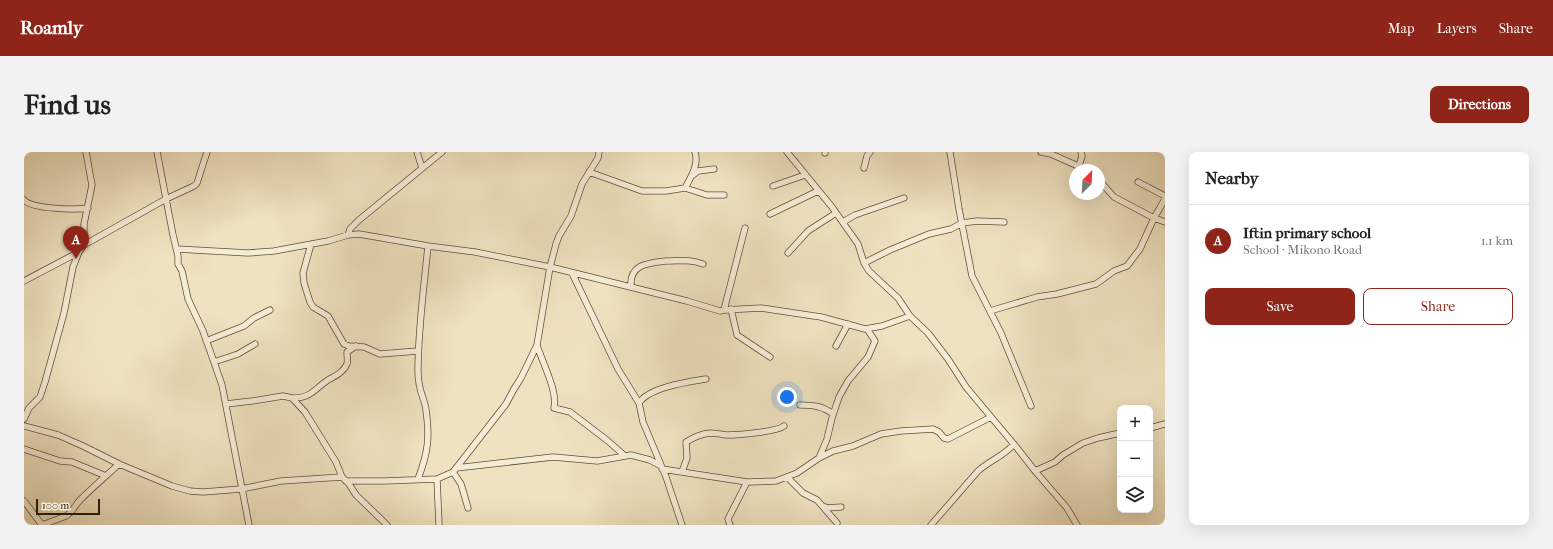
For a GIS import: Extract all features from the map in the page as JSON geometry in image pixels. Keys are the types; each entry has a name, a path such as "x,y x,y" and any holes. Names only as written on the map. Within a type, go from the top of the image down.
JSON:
{"street":[{"path":"84,244 84,224 92,185 86,152"},
{"path":"157,152 177,249 178,264 182,271 188,299 206,341 222,385 241,490 249,525"},
{"path":"24,419 29,408 40,396 45,382 64,313 73,267 84,244 197,183 207,152"},
{"path":"417,152 422,168"},
{"path":"348,235 350,229 359,220 442,152"},
{"path":"455,470 506,404 525,372 537,345 550,267 559,236 571,216 582,184 598,158 599,152"},
{"path":"685,188 693,175 696,165 695,152"},
{"path":"787,152 836,213 858,244 864,263 876,278 898,298 910,316 928,333 948,359 966,387 1067,508 1076,525"},
{"path":"864,168 867,156 870,152"},
{"path":"950,152 972,276 1002,333 1031,406"},
{"path":"1041,152 1051,154 1074,164"},
{"path":"1080,164 1082,156 1081,152"},
{"path":"693,175 698,171 714,169"},
{"path":"589,172 642,191 666,191 685,188 707,195 724,195"},
{"path":"773,186 804,175"},
{"path":"990,311 1037,297 1057,294 1096,284 1114,271 1127,266 1140,250 1154,218 1165,198 1138,182"},
{"path":"1105,188 1110,194 1154,218 1165,222"},
{"path":"770,214 818,191"},
{"path":"842,222 855,215 904,198"},
{"path":"24,200 32,205 78,210 88,208"},
{"path":"788,253 808,231 836,213"},
{"path":"864,263 890,250 929,234 951,229 962,223 977,221 1004,222"},
{"path":"724,310 745,228"},
{"path":"177,249 248,253 274,251 359,234 428,246 475,252 550,267 687,301 720,311 761,308 821,317 867,328 882,326 910,316"},
{"path":"311,244 303,273 310,302 328,316 344,344 349,346 364,347 380,354 418,351"},
{"path":"418,479 428,448 426,409 418,378 418,351 428,246"},
{"path":"24,281 79,252"},
{"path":"630,287 633,273 647,263 692,260 703,264"},
{"path":"572,273 618,369 638,403 643,422 662,467 682,525"},
{"path":"206,341 244,326 254,318 270,310"},
{"path":"731,310 737,335 770,357"},
{"path":"836,346 848,324"},
{"path":"819,458 827,439 839,397 848,380 868,357 875,341 867,328"},
{"path":"214,362 238,354 255,344"},
{"path":"537,345 554,394 554,408 570,412 625,456"},
{"path":"226,404 283,396 292,398 301,397 314,392 326,381 341,372 348,363 348,352 356,346"},
{"path":"638,403 648,394 660,389 706,379"},
{"path":"292,398 309,419 336,462 344,479 356,495 387,525"},
{"path":"800,405 815,405 827,409 833,414"},
{"path":"24,426 58,435 119,464 172,486 190,491 203,492 241,490 281,482 344,479 398,481 437,479 455,470 553,457 597,461 631,455 640,456 662,467 682,472 747,482 776,481 797,473 819,458 834,451 853,446 873,436 888,433 933,429 939,432 944,438 948,439 991,417"},
{"path":"1153,427 1165,424"},
{"path":"682,472 687,458 686,442 695,437 711,433 727,435 753,433 784,426"},
{"path":"1035,471 1055,462 1063,454 1083,443 1117,434"},
{"path":"931,525 978,471 986,464 1005,454 1014,444"},
{"path":"24,449 60,461 72,462 106,476"},
{"path":"24,501 42,525 66,516 101,478 106,476 119,464"},
{"path":"455,470 468,508"},
{"path":"787,477 803,493 817,500 837,523"},
{"path":"437,479 439,525"},
{"path":"730,525 728,519 747,482"},
{"path":"823,506 827,508 841,507"}],"place":[{"name":"Iftin primary school","path":"76,259"}]}
